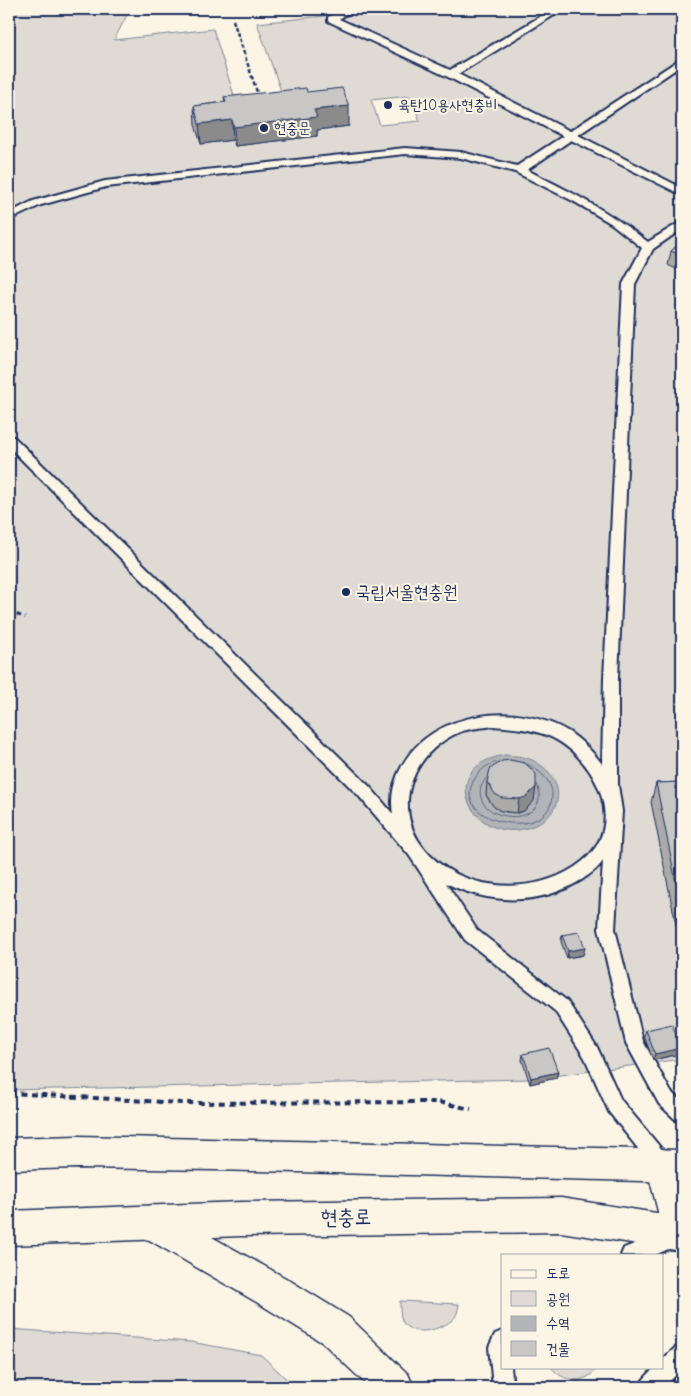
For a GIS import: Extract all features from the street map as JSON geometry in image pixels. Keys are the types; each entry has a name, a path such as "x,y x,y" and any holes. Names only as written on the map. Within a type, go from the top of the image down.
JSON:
{"main road":[{"path":"9,1154 78,1152 214,1154 672,1166 682,1235"},
{"name":"현충로","path":"9,1228 251,1219 561,1215 682,1235"},
{"path":"150,1222 271,1290 336,1330 394,1387"}],"lane":[{"path":"350,9 331,19 450,74 682,192"},
{"path":"450,74 559,9"},
{"path":"519,170 682,62"},
{"path":"9,217 37,204 105,184 405,151 461,155 519,170 577,199 616,222 648,247"},
{"path":"682,224 648,247 629,284 612,678 610,785 614,811 607,929 635,1043 665,1098 682,1114"},
{"path":"9,440 357,784 415,850 438,871 468,887 503,894 538,892 569,880 594,862 609,838 614,811 606,782 589,756 562,736 529,723 493,720 459,726 431,742 409,764 399,791 401,821 415,850 470,935 561,1006 591,1053 615,1106 672,1166"},
{"path":"634,1254 682,1235"},
{"path":"501,1343 499,1347 501,1367"},
{"path":"650,1387 682,1355"},
{"path":"501,1368 503,1387"}],"path":[{"path":"233,20 261,102"},
{"path":"9,610 25,618"},
{"path":"9,1093 181,1103 438,1102 471,1110"}],"green space":[{"name":"국립서울현충원","path":"9,9 130,9 114,40 213,29 240,114 287,108 257,23 324,16 338,9 682,9 682,1059 530,1079 9,1090","holes":["410,96 420,121 380,125 371,100"]},
{"path":"400,1301 459,1304 456,1315 445,1325 431,1330 416,1331 404,1324 401,1317"},
{"path":"9,1329 191,1342 261,1355 295,1387 9,1387"},
{"path":"552,1368 596,1368 587,1377 574,1380 561,1376"}],"water":[{"path":"505,755 518,756 532,760 544,767 552,776 557,786 558,796 555,806 549,815 540,823 527,828 508,830 491,825 477,816 469,802 466,788 470,774 483,762","holes":["488,783 534,801 522,811 515,813 502,811 495,807 486,795"]}],"building":[{"path":"306,88 307,92 342,88 349,106 314,110 317,117 234,127 232,120 199,124 194,106 226,102 224,97"},
{"path":"682,241 682,256 671,251"},
{"path":"510,760 525,763 536,774 536,787 526,797 519,799 502,798 495,794 487,782 490,769 502,761"},
{"path":"682,782 682,907 681,907 656,783"},
{"path":"579,932 585,948 568,951 562,935"},
{"path":"672,1024 681,1048 655,1054 646,1030"},
{"path":"549,1048 558,1072 531,1078 523,1054"}],"place":[{"name":"육탄10용사현충비","path":"388,105"},
{"name":"현충문","path":"264,128"},
{"name":"국립서울현충원","path":"346,592"}]}
